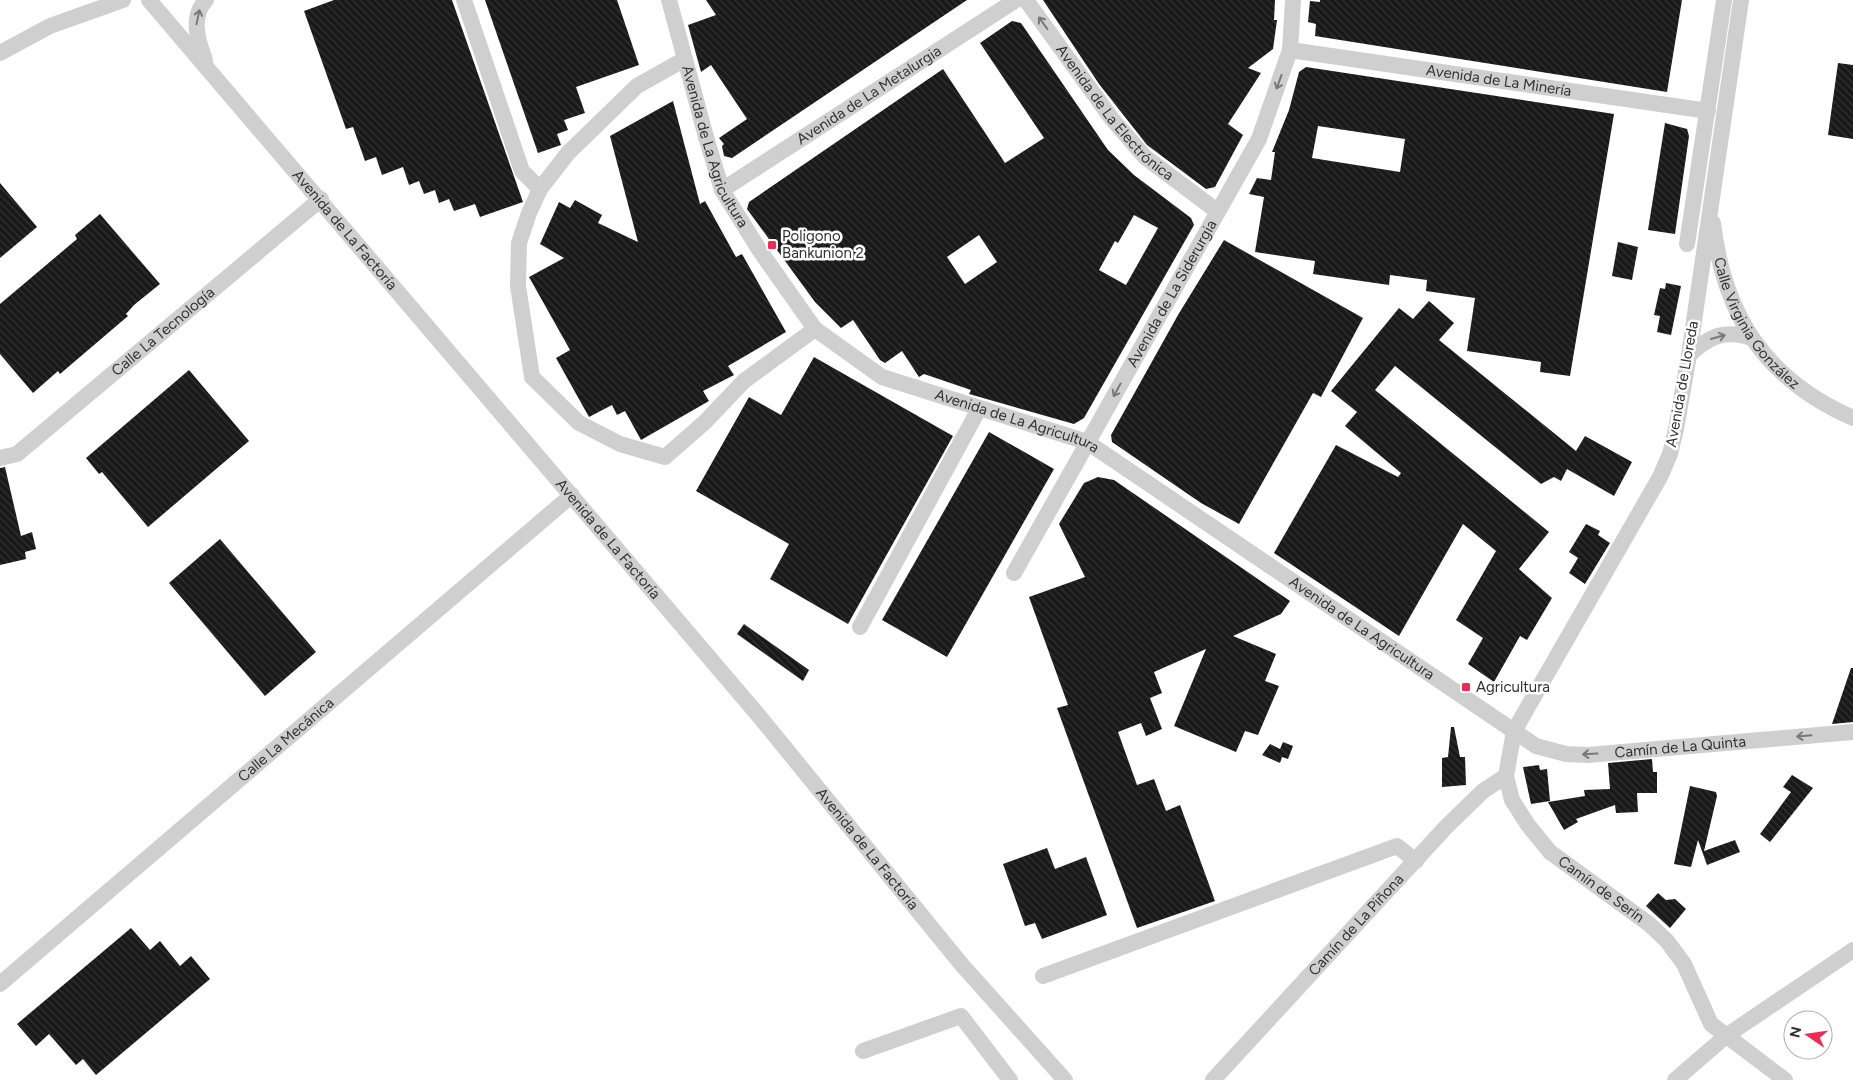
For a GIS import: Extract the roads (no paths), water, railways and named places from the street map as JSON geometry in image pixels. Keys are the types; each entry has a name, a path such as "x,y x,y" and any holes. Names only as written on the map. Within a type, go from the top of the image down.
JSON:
{"street":[{"path":"86,13 96,0"},
{"path":"0,53 50,26 123,0"},
{"name":"Avenida de La Factoría","path":"149,0 759,716 962,965 1065,1080"},
{"path":"206,0 201,5 196,20 197,40 208,69"},
{"path":"464,0 522,171 540,189"},
{"name":"Avenida de La Agricultura","path":"669,0 722,190 760,251 815,329 882,377 1087,442 1514,731"},
{"name":"Avenida de La Metalurgia","path":"722,190 1016,0"},
{"name":"Avenida de La Electrónica","path":"1026,0 1112,119 1145,157 1218,210"},
{"name":"Avenida de La Siderurgia","path":"1014,573 1259,139 1290,50 1293,0"},
{"path":"1687,244 1724,0"},
{"name":"Avenida de Lloreda","path":"1514,731 1660,477 1670,454 1689,356 1741,0"},
{"name":"Avenida de La Minería","path":"1290,50 1708,110"},
{"path":"685,59 637,86 568,153 540,189 529,213 519,243 518,286 532,377 578,423 620,444 665,457 704,422 744,381 815,329"},
{"name":"Calle Virginia González","path":"1711,196 1715,241 1724,283 1741,321 1774,366 1804,391 1828,407 1853,418"},
{"name":"Calle La Tecnología","path":"0,458 17,454 320,199"},
{"path":"1689,356 1715,335 1737,333 1752,338"},
{"path":"860,627 979,409"},
{"name":"Calle La Mecánica","path":"0,984 572,495"},
{"name":"Camín de La Quinta","path":"1514,731 1536,746 1549,751 1588,755 1853,732"},
{"name":"Camín de Serín","path":"1514,731 1506,776 1512,800 1528,825 1550,852 1649,924 1667,941 1684,964 1711,1024 1751,1052 1785,1080"},
{"name":"Camín de La Piñona","path":"1213,1080 1483,791 1506,776"},
{"path":"1043,976 1397,846 1416,861"},
{"path":"1675,1080 1726,1036 1853,950"},
{"path":"863,1050 961,1016 1010,1080"}],"place":[{"name":"Poligono Bankunion 2","path":"772,245"},
{"name":"Agricultura","path":"1466,687"}]}
